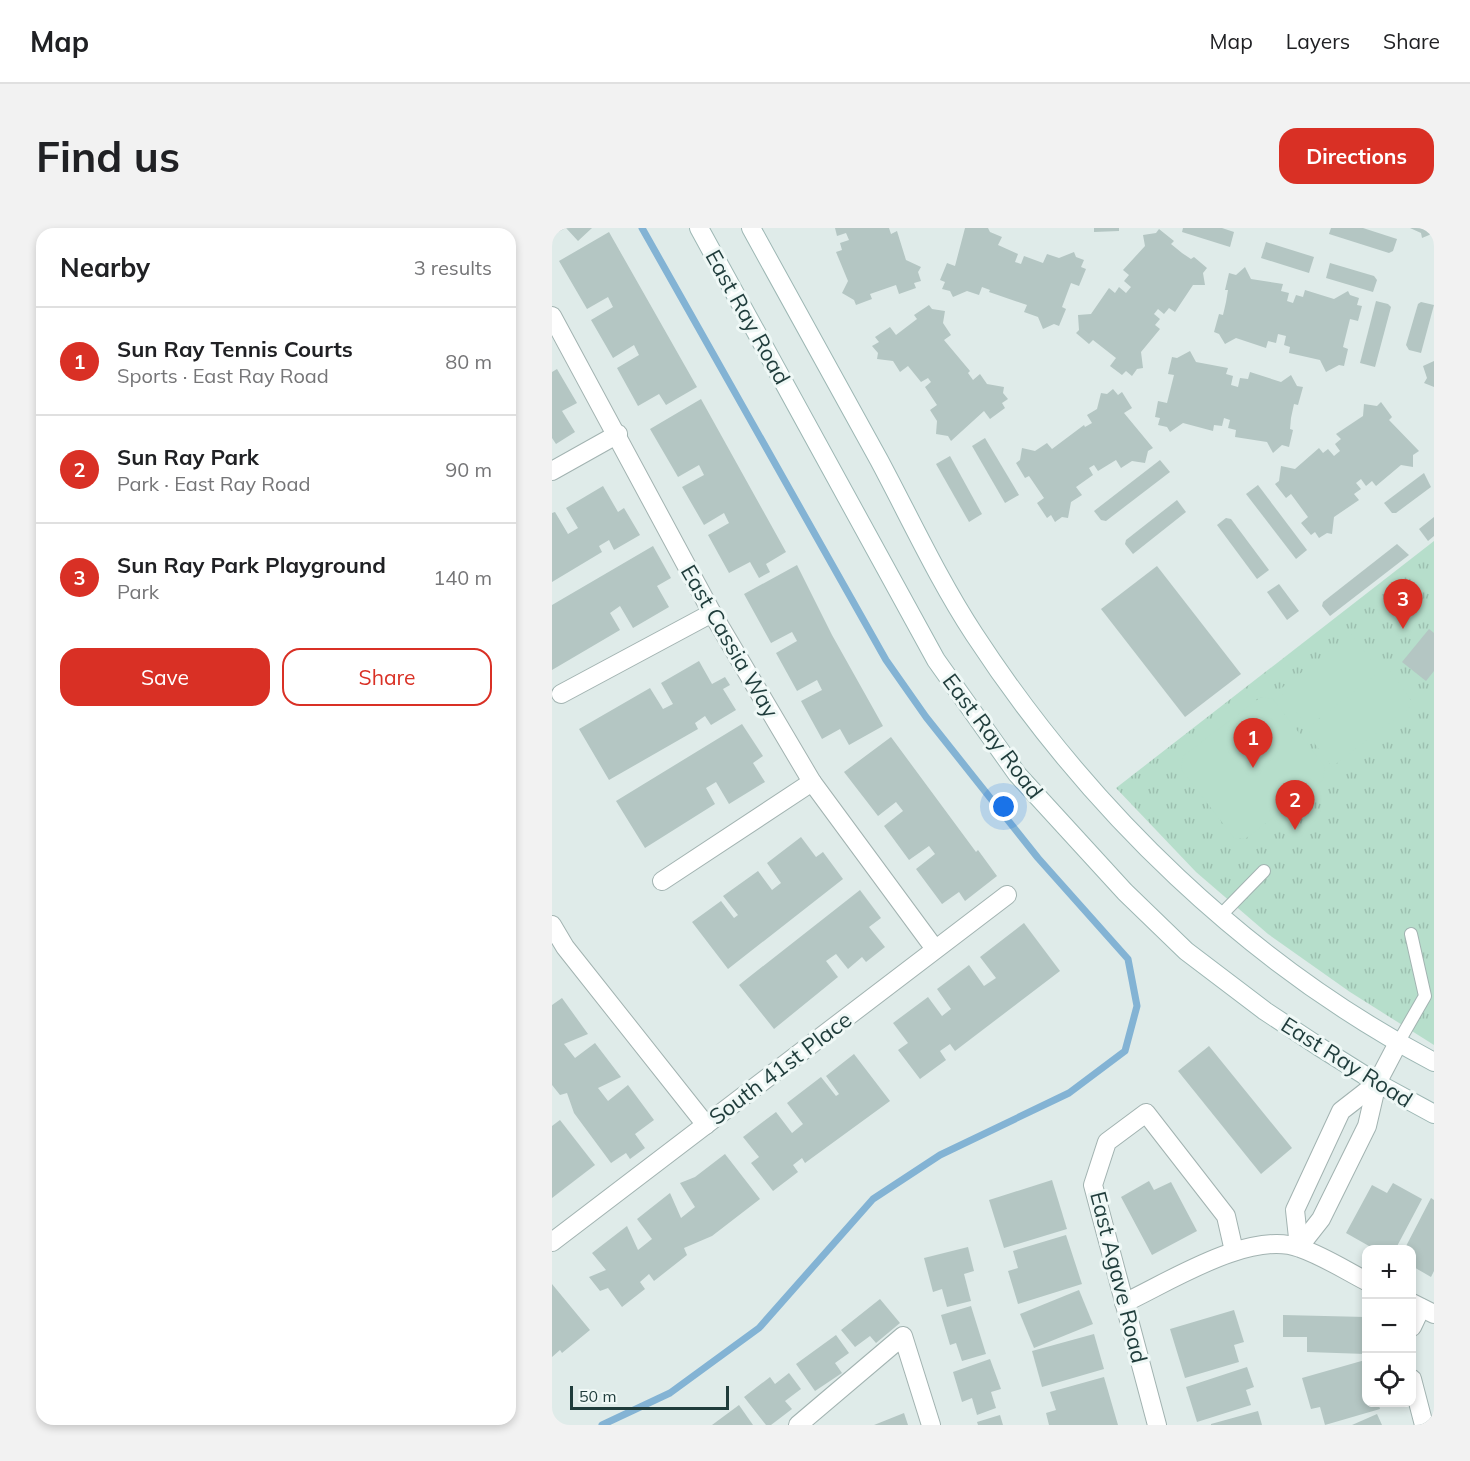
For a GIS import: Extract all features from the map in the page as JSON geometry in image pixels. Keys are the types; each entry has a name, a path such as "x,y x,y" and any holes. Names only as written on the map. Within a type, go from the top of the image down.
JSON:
{"street":[{"name":"East Ray Road","path":"699,228 936,660 1017,774 1125,892 1186,951 1265,1011 1377,1083 1434,1114"},
{"name":"East Ray Road","path":"750,228 974,634 1054,745 1094,794 1221,915 1288,969 1398,1043 1434,1062"},
{"name":"East Cassia Way","path":"552,316 618,434 712,613 812,782 935,949"},
{"path":"552,471 618,434"},
{"path":"561,694 712,613"},
{"path":"662,881 812,782"},
{"name":"South 41st Place","path":"552,1242 1007,895"},
{"path":"552,925 558,952 706,1125"},
{"path":"1299,1247 1321,1219 1367,1126 1377,1083 1398,1043"},
{"path":"1299,1247 1295,1210 1341,1111 1377,1083"},
{"name":"East Agave Road","path":"1157,1425 1093,1185 1107,1142 1146,1113 1226,1216 1234,1251"},
{"path":"1124,1304 1234,1251 1271,1245 1299,1247 1362,1279"},
{"path":"798,1425 903,1336 931,1425"},
{"path":"1416,1394 1424,1425"}],"lane":[{"path":"1221,915 1264,871"},
{"path":"1398,1043 1425,996 1411,934"}],"green space":[{"path":"1434,541 1434,1045 1350,992 1268,934 1196,872 1116,788"},
{"path":"1351,634 1380,672 1308,727 1279,690"},
{"path":"1390,671 1414,704 1332,767 1309,736 1310,731"},
{"path":"1261,697 1273,699 1325,767 1323,780 1245,839 1234,838 1181,769 1183,756"}],"building":[{"path":"552,228 566,228 552,235"},
{"path":"566,228 592,228 578,241"},
{"path":"835,228 889,228 891,234 897,231 906,260 921,267 918,272 921,281 914,283 916,288 899,294 896,285 870,294 872,299 856,305 854,300 842,293 848,281 836,252 842,250 840,243 849,240 846,233 837,236"},
{"path":"965,228 988,228 990,232 1002,237 998,245 1018,254 1015,262 1021,264 1024,256 1043,263 1047,254 1059,258 1074,252 1076,257 1084,260 1081,267 1086,269 1079,286 1071,283 1062,307 1066,309 1059,326 1054,324 1043,329 1038,317 1024,312 1027,305 989,292 990,290 982,287 979,295 967,291 953,297 950,291 942,289 945,282 940,280 947,263 955,266"},
{"path":"1094,228 1119,228 1119,231 1094,232"},
{"path":"1183,228 1222,228 1234,232 1230,247 1182,232"},
{"path":"1331,228 1363,228 1397,239 1393,251 1389,253 1329,234"},
{"path":"1410,228 1434,228 1434,233 1422,238 1421,233"},
{"path":"1159,229 1174,241 1171,244 1182,253 1191,259 1194,257 1207,268 1203,273 1205,285 1193,285 1175,312 1169,308 1164,314 1158,309 1154,314 1160,319 1155,325 1160,329 1141,352 1143,368 1137,369 1132,376 1126,371 1122,375 1110,366 1116,358 1093,340 1089,344 1076,333 1079,330 1078,315 1091,314 1109,288 1115,293 1119,287 1126,293 1131,287 1124,281 1129,275 1123,270 1145,246 1143,235 1156,233"},
{"path":"609,232 697,387 666,405 659,394 638,406 617,368 639,355 634,345 613,358 591,320 613,307 608,297 587,309 559,261"},
{"path":"1266,242 1314,257 1309,273 1261,258"},
{"path":"1330,263 1374,276 1377,280 1373,292 1326,278"},
{"path":"1245,267 1251,279 1283,284 1281,291 1289,293 1287,301 1293,303 1296,295 1303,297 1305,290 1334,299 1348,291 1350,295 1359,298 1357,305 1362,306 1358,321 1350,319 1343,347 1348,349 1344,366 1339,365 1326,372 1320,360 1289,353 1290,347 1284,345 1286,336 1278,334 1276,343 1268,341 1266,348 1236,338 1225,344 1219,334 1214,332 1219,314 1223,315 1229,273 1236,275"},
{"path":"1376,301 1391,307 1375,367 1360,363"},
{"path":"1421,302 1434,305 1421,353 1409,350 1406,345 1418,304"},
{"path":"929,305 932,309 945,311 943,323 951,335 944,340 970,371 968,373 973,380 980,374 987,384 1004,387 1003,393 1008,399 1002,403 1005,408 990,419 984,411 951,441 948,436 936,434 937,421 930,410 937,405 925,387 931,382 928,378 921,382 908,366 900,372 893,361 877,359 878,353 872,346 879,342 875,337 890,327 896,335 917,319 914,315"},
{"path":"1190,351 1196,362 1228,368 1226,374 1233,376 1231,385 1238,387 1240,378 1248,379 1250,372 1281,382 1291,375 1297,386 1303,387 1298,405 1294,404 1290,429 1293,430 1289,447 1282,445 1273,453 1267,442 1235,437 1236,430 1228,428 1230,420 1224,418 1222,426 1214,425 1213,431 1183,423 1170,432 1167,427 1158,425 1160,418 1155,417 1158,401 1167,403 1174,375 1168,374 1172,357 1177,358"},
{"path":"1434,361 1434,387 1424,383 1427,378 1423,366"},
{"path":"557,369 577,403 562,411 575,432 556,444 552,438 552,372"},
{"path":"1113,389 1118,395 1122,392 1132,408 1124,413 1153,448 1148,451 1145,463 1132,461 1121,468 1116,460 1098,471 1094,465 1089,468 1093,475 1076,487 1082,495 1071,502 1068,518 1062,517 1055,522 1051,515 1047,518 1037,503 1044,498 1029,476 1025,478 1016,463 1020,460 1022,448 1035,451 1047,443 1052,449 1084,425 1085,427 1092,423 1087,415 1097,409 1101,393 1107,394"},
{"path":"701,399 786,552 766,564 770,572 759,578 750,562 729,573 708,535 729,523 724,513 704,525 682,487 704,475 699,465 678,477 650,429"},
{"path":"1381,402 1392,417 1389,420 1419,451 1413,455 1413,467 1401,465 1376,486 1372,481 1366,486 1361,479 1356,483 1361,489 1354,494 1359,500 1334,517 1332,534 1327,533 1319,538 1315,532 1311,535 1301,523 1308,517 1291,494 1286,498 1275,484 1279,481 1281,466 1295,469 1319,448 1323,453 1328,449 1334,456 1340,451 1335,444 1341,439 1336,434 1363,416 1364,404 1377,406"},
{"path":"985,438 1019,495 1005,503 972,446"},
{"path":"950,456 982,514 969,522 936,464"},
{"path":"1160,460 1170,472 1106,521 1101,520 1094,511"},
{"path":"1424,473 1431,487 1396,513 1392,513 1384,503"},
{"path":"1258,485 1307,550 1296,559 1246,494"},
{"path":"603,486 618,512 624,508 640,535 614,550 609,540 599,546 602,552 552,582 552,513 555,512 568,534 578,528 566,508"},
{"path":"1177,500 1186,512 1133,554 1125,544 1126,540"},
{"path":"1434,517 1434,536 1428,541 1419,529"},
{"path":"1226,518 1231,519 1269,570 1257,579 1217,525"},
{"path":"1397,544 1409,555 1330,616 1322,606 1323,602"},
{"path":"653,546 671,578 657,586 669,607 633,628 620,606 610,613 620,630 552,670 552,605"},
{"path":"797,565 832,635 883,726 849,745 840,729 822,739 801,701 822,690 817,680 797,691 776,653 797,641 792,632 771,643 744,594"},
{"path":"1157,566 1241,674 1185,717 1101,609"},
{"path":"1279,584 1299,611 1287,620 1267,592"},
{"path":"1429,629 1434,633 1434,671 1426,681 1402,662"},
{"path":"699,661 712,684 725,677 730,685 723,689 736,710 711,725 705,716 695,723 698,729 609,780 579,729 650,688 663,709 673,704 661,683"},
{"path":"742,724 763,756 753,763 765,782 729,804 716,782 706,788 715,804 645,848 616,801"},
{"path":"891,737 976,852 978,850 997,876 965,901 959,892 942,904 916,869 935,854 929,846 909,860 884,826 903,811 896,802 878,816 844,772"},
{"path":"801,837 816,857 823,852 843,879 728,969 692,922 721,901 734,918 738,915 723,896 758,871 772,890 781,883 767,863"},
{"path":"860,890 881,918 869,927 885,947 866,962 862,957 848,969 836,954 826,961 838,977 774,1029 739,985"},
{"path":"1024,923 1060,971 955,1051 950,1044 940,1051 946,1060 920,1079 898,1050 908,1043 893,1023 928,997 942,1016 951,1009 937,989 969,965 984,986 996,978 980,957"},
{"path":"562,998 588,1034 564,1044 575,1058 595,1043 621,1077 598,1088 608,1101 628,1085 654,1120 635,1134 645,1148 630,1159 626,1153 611,1163 574,1113 567,1093 560,1095 552,1085 552,1005"},
{"path":"1209,1046 1292,1148 1261,1174 1178,1071"},
{"path":"854,1054 890,1101 805,1163 802,1158 793,1165 798,1172 773,1191 751,1163 759,1157 743,1137 776,1112 792,1133 803,1124 787,1103 821,1077 836,1096 839,1094 826,1076"},
{"path":"560,1120 595,1165 552,1198 552,1126"},
{"path":"725,1154 760,1199 712,1236 684,1248 687,1255 654,1281 649,1274 640,1282 645,1289 622,1307 608,1288 600,1291 589,1277 606,1270 592,1253 627,1226 638,1250 652,1239 637,1219 670,1193 681,1218 695,1207 680,1183 695,1177"},
{"path":"1052,1180 1067,1229 1004,1248 989,1200"},
{"path":"1149,1181 1154,1190 1171,1182 1197,1231 1152,1255 1121,1197"},
{"path":"1393,1183 1422,1199 1398,1245 1367,1245 1346,1233 1372,1185 1387,1193"},
{"path":"1431,1198 1434,1200 1434,1271 1431,1277 1416,1268 1416,1245 1407,1245"},
{"path":"1066,1235 1082,1284 1018,1304 1008,1271 1018,1268 1013,1251"},
{"path":"968,1247 974,1271 964,1274 971,1301 947,1307 942,1289 933,1292 924,1258"},
{"path":"552,1284 590,1330 562,1353 560,1350 552,1357"},
{"path":"1079,1290 1093,1324 1034,1348 1020,1314"},
{"path":"880,1299 900,1323 876,1343 870,1336 855,1347 841,1330"},
{"path":"971,1306 986,1354 962,1361 956,1343 950,1345 941,1315"},
{"path":"1234,1310 1244,1342 1234,1345 1239,1362 1185,1378 1170,1329"},
{"path":"1283,1315 1362,1317 1362,1354 1307,1352 1307,1337 1283,1337"},
{"path":"1094,1334 1104,1369 1042,1387 1032,1351"},
{"path":"836,1335 849,1353 835,1363 842,1373 815,1391 796,1364"},
{"path":"990,1359 1001,1389 991,1392 996,1408 977,1415 972,1398 962,1402 953,1372"},
{"path":"1362,1361 1362,1407 1379,1407 1380,1409 1325,1425 1320,1407 1311,1409 1302,1378"},
{"path":"1247,1367 1254,1387 1246,1390 1251,1405 1197,1422 1186,1387"},
{"path":"789,1373 801,1389 785,1401 792,1409 771,1425 766,1425 744,1397 770,1377 775,1384"},
{"path":"1104,1377 1118,1425 1049,1425 1046,1413 1056,1410 1050,1392"},
{"path":"739,1405 753,1425 712,1425"},
{"path":"1258,1411 1262,1425 1211,1425 1211,1424"},
{"path":"904,1413 908,1425 874,1425"},
{"path":"1377,1414 1382,1425 1352,1425"},
{"path":"1000,1415 1003,1425 978,1425 977,1422"}],"waterway":[{"path":"602,1425 670,1393 759,1328 873,1199 940,1155 1069,1093 1125,1051 1137,1006 1128,959 1038,858 926,717 886,660 642,228"}],"place":[{"name":"Sun Ray Park Playground","path":"1403,629"},
{"name":"Sun Ray Tennis Courts","path":"1253,768"},
{"name":"Sun Ray Park","path":"1295,830"}]}
